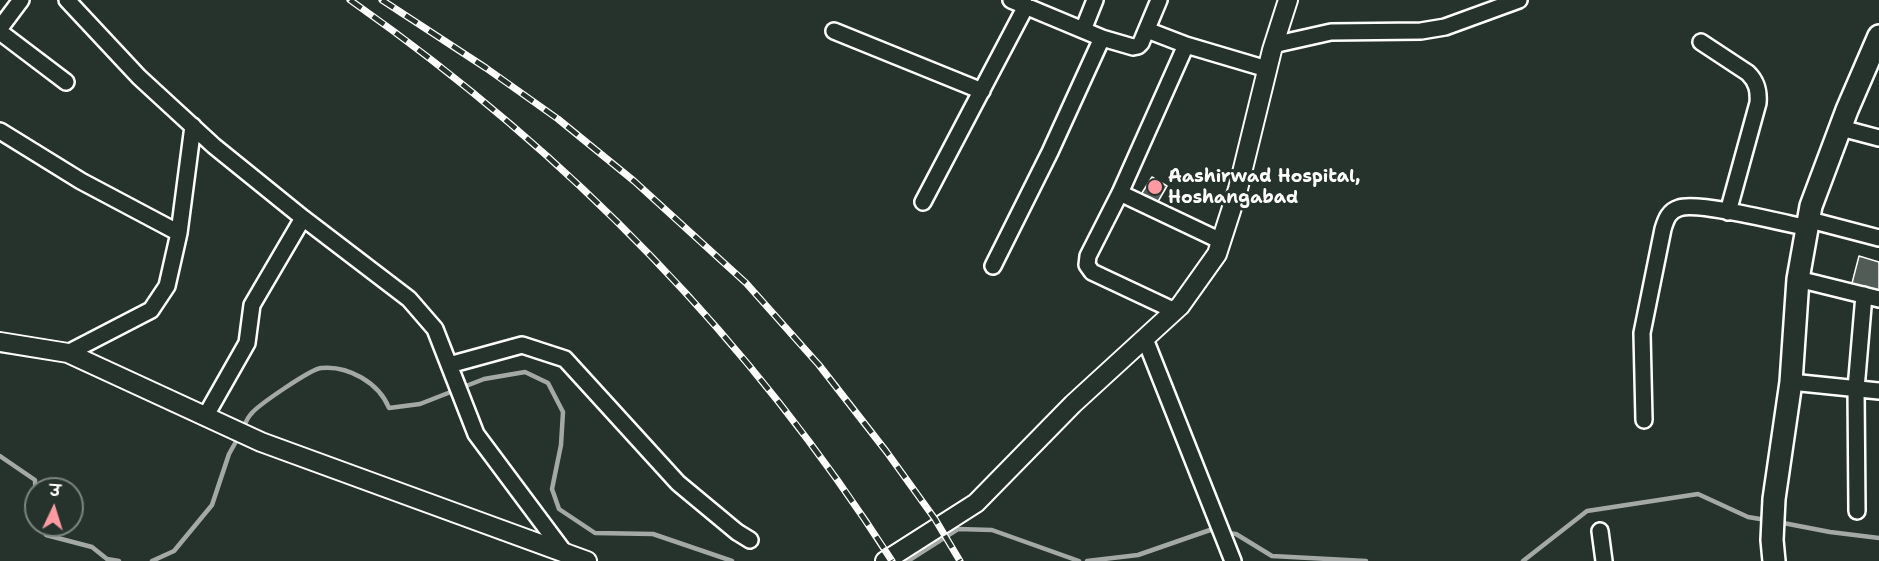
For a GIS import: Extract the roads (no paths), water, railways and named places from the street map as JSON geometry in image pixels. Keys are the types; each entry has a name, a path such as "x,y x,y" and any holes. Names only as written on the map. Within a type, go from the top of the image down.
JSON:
{"main road":[{"path":"1773,551 1774,499 1791,382 1798,279 1811,206 1879,38"}],"street":[{"path":"67,0 139,77 192,126 303,218 409,299 435,329 476,434 564,552"},
{"path":"1011,0 1102,38 1133,48 1141,43 1160,0"},
{"path":"1083,30 1095,0"},
{"path":"885,561 976,503 1073,404 1175,311 1217,254 1238,189 1273,45 1288,0"},
{"path":"1273,45 1331,32 1421,31 1445,27 1519,0"},
{"path":"11,4 0,30 66,82"},
{"path":"923,202 1026,6"},
{"path":"1147,30 1186,45 1267,69"},
{"path":"834,31 982,91"},
{"path":"993,266 1050,152 1102,38"},
{"path":"1701,42 1754,78 1758,93 1758,103 1728,212"},
{"path":"1175,311 1092,272 1087,265 1088,256 1120,193 1186,45"},
{"path":"68,353 151,310 168,286 179,233 192,126"},
{"path":"1841,128 1879,138"},
{"path":"0,131 81,181 179,233"},
{"path":"1120,193 1221,241"},
{"path":"1644,420 1642,333 1665,221 1670,213 1677,208 1687,206 1809,224 1879,238"},
{"path":"212,420 247,343 252,305 303,218"},
{"path":"1798,279 1879,299"},
{"path":"1857,511 1856,389 1864,296"},
{"path":"1145,339 1233,561"},
{"path":"0,342 68,353 261,442 587,561"},
{"path":"451,371 522,345 565,359 678,483 750,540"},
{"path":"1791,382 1879,391"},
{"path":"1600,531 1604,561"}],"waterway":[{"path":"242,430 250,416 263,403 321,368 342,369 361,378 378,391 389,408 420,404 484,379 525,372 548,383 563,412 561,445 552,489 559,509 595,533 653,534 732,561"},
{"path":"152,561 174,551 212,505 229,454 238,438"},
{"path":"0,456 31,477"},
{"path":"1523,561 1587,511 1698,494 1748,517 1766,520"},
{"path":"1778,522 1879,538"},
{"path":"908,561 958,529 992,530 1079,561"},
{"path":"1087,561 1138,555 1210,530 1218,532"},
{"path":"1227,533 1236,534 1272,556 1366,561"},
{"path":"54,537 92,547 107,559 119,561"}],"railway":[{"path":"350,0 430,59 506,120 649,254 715,326 777,401 837,479 892,561"},
{"path":"382,0 486,68 558,119 634,181 746,283 819,365 886,451 935,519 960,561"}],"place":[{"name":"Aashirwad Hospital, Hoshangabad","path":"1155,187"}]}
